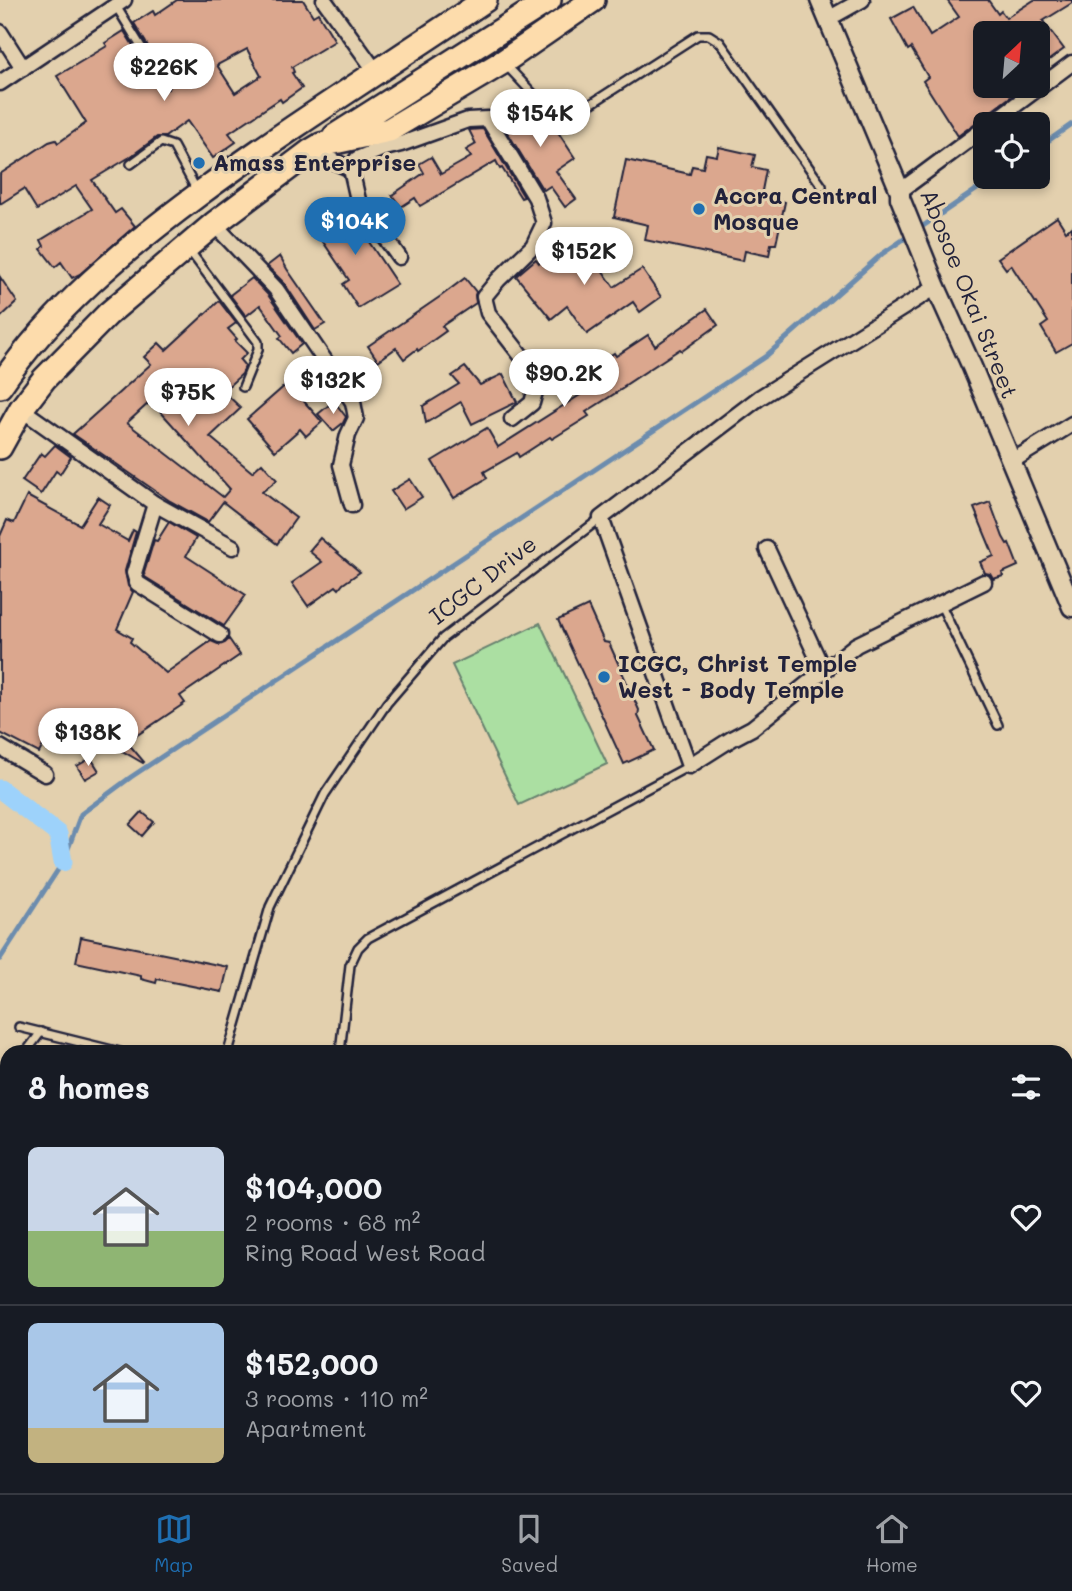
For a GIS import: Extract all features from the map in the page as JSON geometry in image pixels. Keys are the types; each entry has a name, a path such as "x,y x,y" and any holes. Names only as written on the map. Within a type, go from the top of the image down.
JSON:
{"main road":[{"path":"0,386 19,358 57,315 150,232 250,156 485,0"},
{"path":"0,447 21,409 44,379 89,333 214,224 316,148 361,109 504,0"},
{"path":"324,108 361,109 548,0"},
{"path":"316,148 388,130 503,62 593,0"}],"street":[{"path":"324,0 377,73"},
{"name":"Abosoe Okai Street","path":"820,0 936,286 1072,607"},
{"path":"828,19 862,0"},
{"path":"0,83 120,3"},
{"path":"0,32 23,68"},
{"path":"1006,112 1072,62"},
{"path":"399,257 358,200 351,169 357,159 468,120 488,120 536,198 544,223 533,246 484,297 488,313 527,363 537,384 532,403 512,419"},
{"path":"900,195 973,137"},
{"path":"316,148 351,169"},
{"path":"214,224 276,289 353,402 356,418 348,435 341,465 352,505"},
{"name":"ICGC Drive","path":"601,517 759,398 936,286"},
{"path":"21,409 155,504 233,547"},
{"path":"1012,461 1072,424"},
{"path":"155,504 134,573 137,583 220,635"},
{"path":"601,517 689,766 752,728 856,645 984,582"},
{"path":"767,549 823,670"},
{"path":"0,747 45,774"}],"lane":[{"path":"120,3 164,83"},
{"path":"503,62 553,115 561,119 569,118 698,35 709,35 720,42 822,186"},
{"path":"131,164 161,142 173,146 199,194"},
{"path":"187,247 258,342 258,350 243,387"},
{"name":"ICGC Drive","path":"230,1045 270,907 325,794 387,703 443,638 601,517"},
{"path":"940,603 999,725"},
{"path":"341,1045 350,965 358,948 368,939 689,766"},
{"path":"19,1027 92,1045"},
{"path":"31,1045 41,1032"}],"green space":[{"path":"540,623 607,764 519,805 452,665"}],"building":[{"path":"177,0 303,0 313,16 318,13 335,41 292,67 292,73 302,88 282,102 280,99 229,133 236,142 213,158 187,121 165,137 157,137 92,180 115,213 121,209 135,226 72,278 61,262 55,267 41,249 44,246 41,240 92,209 76,186 37,210 24,189 0,204 0,174 49,142 56,140 58,143 86,123 57,76 107,46 105,43 124,31 159,87 168,89 169,81 134,23 153,11 155,15","holes":["247,49 261,76 235,93 217,65"]},
{"path":"947,0 988,0 998,14 1001,11 1006,18 1034,0 1072,0 1072,3 1043,21 973,21 973,98 1009,98 990,112 973,112 973,125 958,136 923,81 928,77 911,48 908,50 891,19 913,7 930,36 959,17"},
{"path":"1050,30 1064,49 1050,59"},
{"path":"521,104 534,121 544,114 550,120 575,158 556,171 576,199 565,207 550,186 544,190 541,187 498,117"},
{"path":"483,129 524,197 521,198 496,161 420,206 415,198 401,207 392,195 424,173 419,164 431,157 441,174 471,157 466,150 476,144 469,130"},
{"name":"Accra Central Mosque","path":"719,147 755,155 752,167 766,170 761,196 785,202 776,244 771,244 769,256 745,251 743,261 645,240 648,225 614,217 626,160 690,174 692,166 703,168 706,154 717,156"},
{"path":"344,207 397,284 358,308 343,284 349,280 317,233 322,229 317,221"},
{"path":"1057,217 1066,231 1072,227 1072,343 1056,352 1041,327 1048,322 1011,265 1006,269 998,258"},
{"path":"579,237 614,287 642,269 661,297 640,312 633,302 587,334 567,306 551,319 516,276 536,259 539,263"},
{"path":"280,256 325,324 315,330 284,283 267,266"},
{"path":"0,277 17,302 0,318"},
{"path":"252,278 268,295 302,344 291,353 260,305 246,316 230,295"},
{"path":"465,278 476,292 476,303 442,326 446,331 418,351 417,349 404,359 396,348 378,361 368,346"},
{"path":"219,301 236,323 228,329 247,353 240,360 245,366 242,374 223,391 241,408 210,437 252,472 262,463 277,480 262,492 296,518 277,544 223,502 208,522 170,501 73,434 151,364 144,357 159,343 166,350","holes":["151,401 230,489 223,497 127,423"]},
{"path":"707,309 718,325 586,412 589,416 519,457 517,453 484,472 487,478 454,498 432,461 487,428 498,447 610,376 602,361 614,353 616,356 648,335 655,346"},
{"path":"465,367 480,385 503,374 517,402 472,424 461,402 426,423 423,406 459,384 452,376"},
{"path":"288,383 322,422 306,436 300,429 275,451 247,419"},
{"path":"334,401 346,417 333,431 318,414"},
{"path":"55,445 71,457 60,474 56,471 41,494 22,481 41,453 45,456"},
{"path":"410,479 422,497 403,509 391,491"},
{"path":"27,496 80,525 98,497 110,505 98,524 128,541 133,530 136,532 125,571 128,586 133,592 117,629 132,638 130,642 166,673 211,641 220,645 229,639 240,655 180,696 185,703 127,742 143,763 61,713 39,753 0,733 0,536 7,520 14,523"},
{"path":"990,502 1003,537 1007,544 1009,543 1018,566 993,579 990,574 985,573 980,562 994,556 974,508"},
{"path":"169,522 196,538 186,556 246,595 224,626 145,577 154,540 157,541"},
{"path":"320,538 360,572 339,589 336,586 308,606 292,583 322,562 309,551"},
{"name":"ICGC, Christ Temple West - Body Temple","path":"588,606 604,642 609,643 654,750 624,764 558,620"},
{"path":"91,758 99,771 85,779 77,766"},
{"path":"142,812 154,822 142,836 130,825"},
{"path":"81,937 228,967 222,992 157,979 156,983 141,979 141,976 76,962"}],"waterway":[{"path":"1050,140 1072,124"},
{"path":"0,959 63,862 81,814 131,777 766,356 882,254 977,189"},
{"path":"0,789 58,834 63,862"}],"place":[{"name":"Amass Enterprise","path":"199,163"},
{"name":"Accra Central Mosque","path":"699,209"},
{"name":"ICGC, Christ Temple West - Body Temple","path":"604,677"}]}
